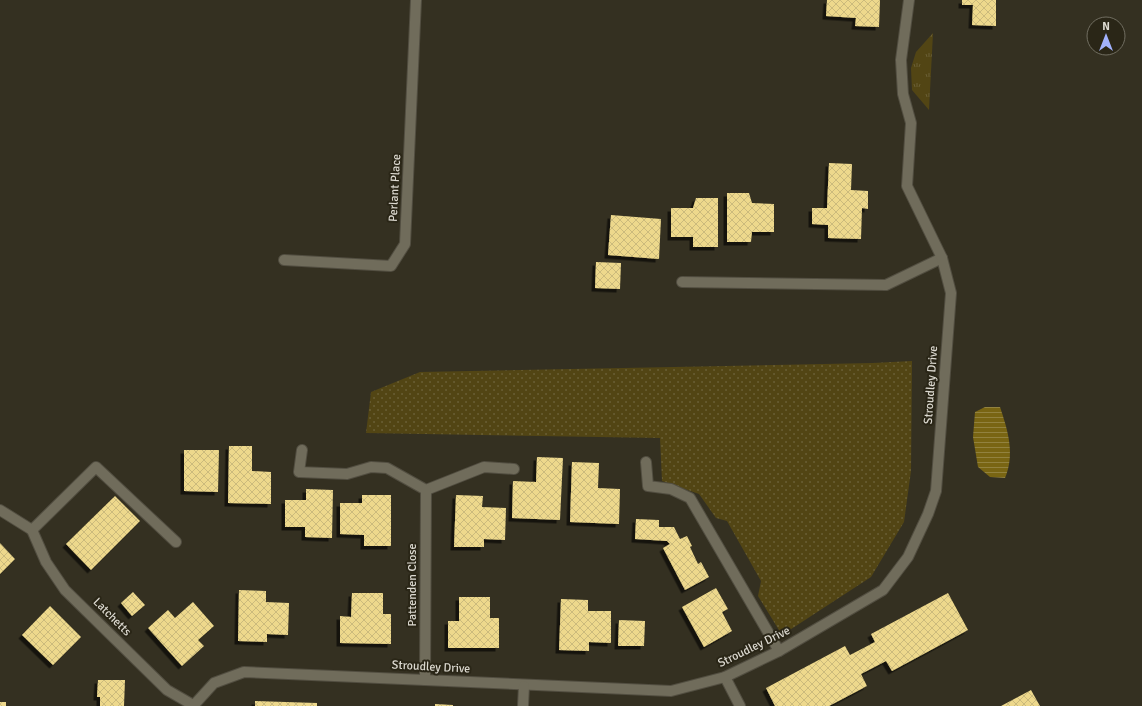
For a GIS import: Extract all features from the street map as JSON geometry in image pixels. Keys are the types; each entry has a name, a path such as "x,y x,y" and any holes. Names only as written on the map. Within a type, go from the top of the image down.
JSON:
{"street":[{"name":"Perlant Place","path":"284,260 391,266 405,244 416,0"},
{"name":"Stroudley Drive","path":"193,706 214,683 244,672 524,686 671,691 725,677 779,651 883,590 908,558 928,514 936,491 951,293 942,258 907,186 911,123 903,94 901,60 909,0"},
{"path":"682,282 886,285 942,258"},
{"path":"302,450 299,472 347,474 371,467 387,468 426,490 484,467 514,469"},
{"path":"646,462 648,486 671,489 690,498 779,651"},
{"path":"0,510 32,530 96,467 176,542"},
{"name":"Pattenden Close","path":"425,680 426,490"},
{"name":"Latchetts","path":"32,530 46,562 65,590 167,690 193,706"},
{"path":"725,677 740,706"},
{"path":"523,706 524,686"}],"green space":[{"path":"933,33 929,110 912,90 911,68 916,52"},
{"path":"912,361 911,471 904,522 871,577 782,635 758,596 761,581 727,521 716,518 699,494 662,481 660,438 366,433 371,392 420,372"}],"shaded area":[{"path":"985,407 1000,407 1006,425 1010,460 1005,478 990,477 978,467 973,437 975,412"}],"building":[{"path":"827,0 880,0 879,27 855,26 856,18 826,16"},
{"path":"962,0 996,0 996,26 972,25 973,5 962,5"},
{"path":"829,163 852,164 851,190 868,191 868,209 862,208 861,239 828,238 828,225 812,224 812,208 827,208"},
{"path":"727,193 749,193 752,203 774,204 774,232 752,232 751,242 727,242"},
{"path":"696,198 718,198 718,247 693,247 693,237 671,237 671,208 693,208"},
{"path":"611,215 661,219 659,259 608,255"},
{"path":"596,262 621,263 620,289 595,288"},
{"path":"229,446 252,446 252,471 271,472 271,504 228,503"},
{"path":"184,450 219,450 218,492 184,491"},
{"path":"537,457 563,458 560,520 512,518 513,481 536,482"},
{"path":"572,462 599,463 598,488 620,489 619,524 570,522"},
{"path":"306,489 333,490 332,538 305,537 305,527 285,527 285,500 306,500"},
{"path":"362,495 391,495 391,546 364,546 364,535 340,534 340,503 362,503"},
{"path":"456,495 483,496 482,507 506,508 505,540 484,539 484,547 454,547"},
{"path":"115,496 140,521 91,570 66,544"},
{"path":"636,519 659,520 659,527 674,527 680,539 687,536 692,546 690,547 698,564 701,562 709,577 685,590 663,548 670,544 667,541 635,539"},
{"path":"0,543 15,559 0,574"},
{"path":"716,588 728,609 722,612 732,631 704,647 682,607"},
{"path":"239,590 266,591 266,602 289,603 288,635 267,634 267,642 238,641"},
{"path":"133,592 145,605 132,616 121,603"},
{"path":"352,593 383,593 383,614 391,614 391,644 340,643 340,616 351,617"},
{"path":"948,593 968,630 892,671 886,661 861,674 867,686 829,706 775,706 766,688 845,646 850,655 875,642 871,634"},
{"path":"459,597 490,597 490,618 499,618 499,648 448,648 448,621 459,621"},
{"path":"561,599 588,600 588,611 611,611 611,643 589,642 589,651 559,650"},
{"path":"193,602 214,626 198,640 204,646 182,666 148,628 168,610 175,618"},
{"path":"50,606 81,637 53,665 22,635"},
{"path":"619,620 645,621 644,646 618,646"},
{"path":"98,680 125,680 124,706 100,706 100,697 97,697"},
{"path":"1031,690 1040,706 1001,706"},
{"path":"255,701 317,703 317,706 255,706"},
{"path":"0,702 6,702 6,706 0,706"},
{"path":"435,704 453,705 453,706 435,706"}]}
